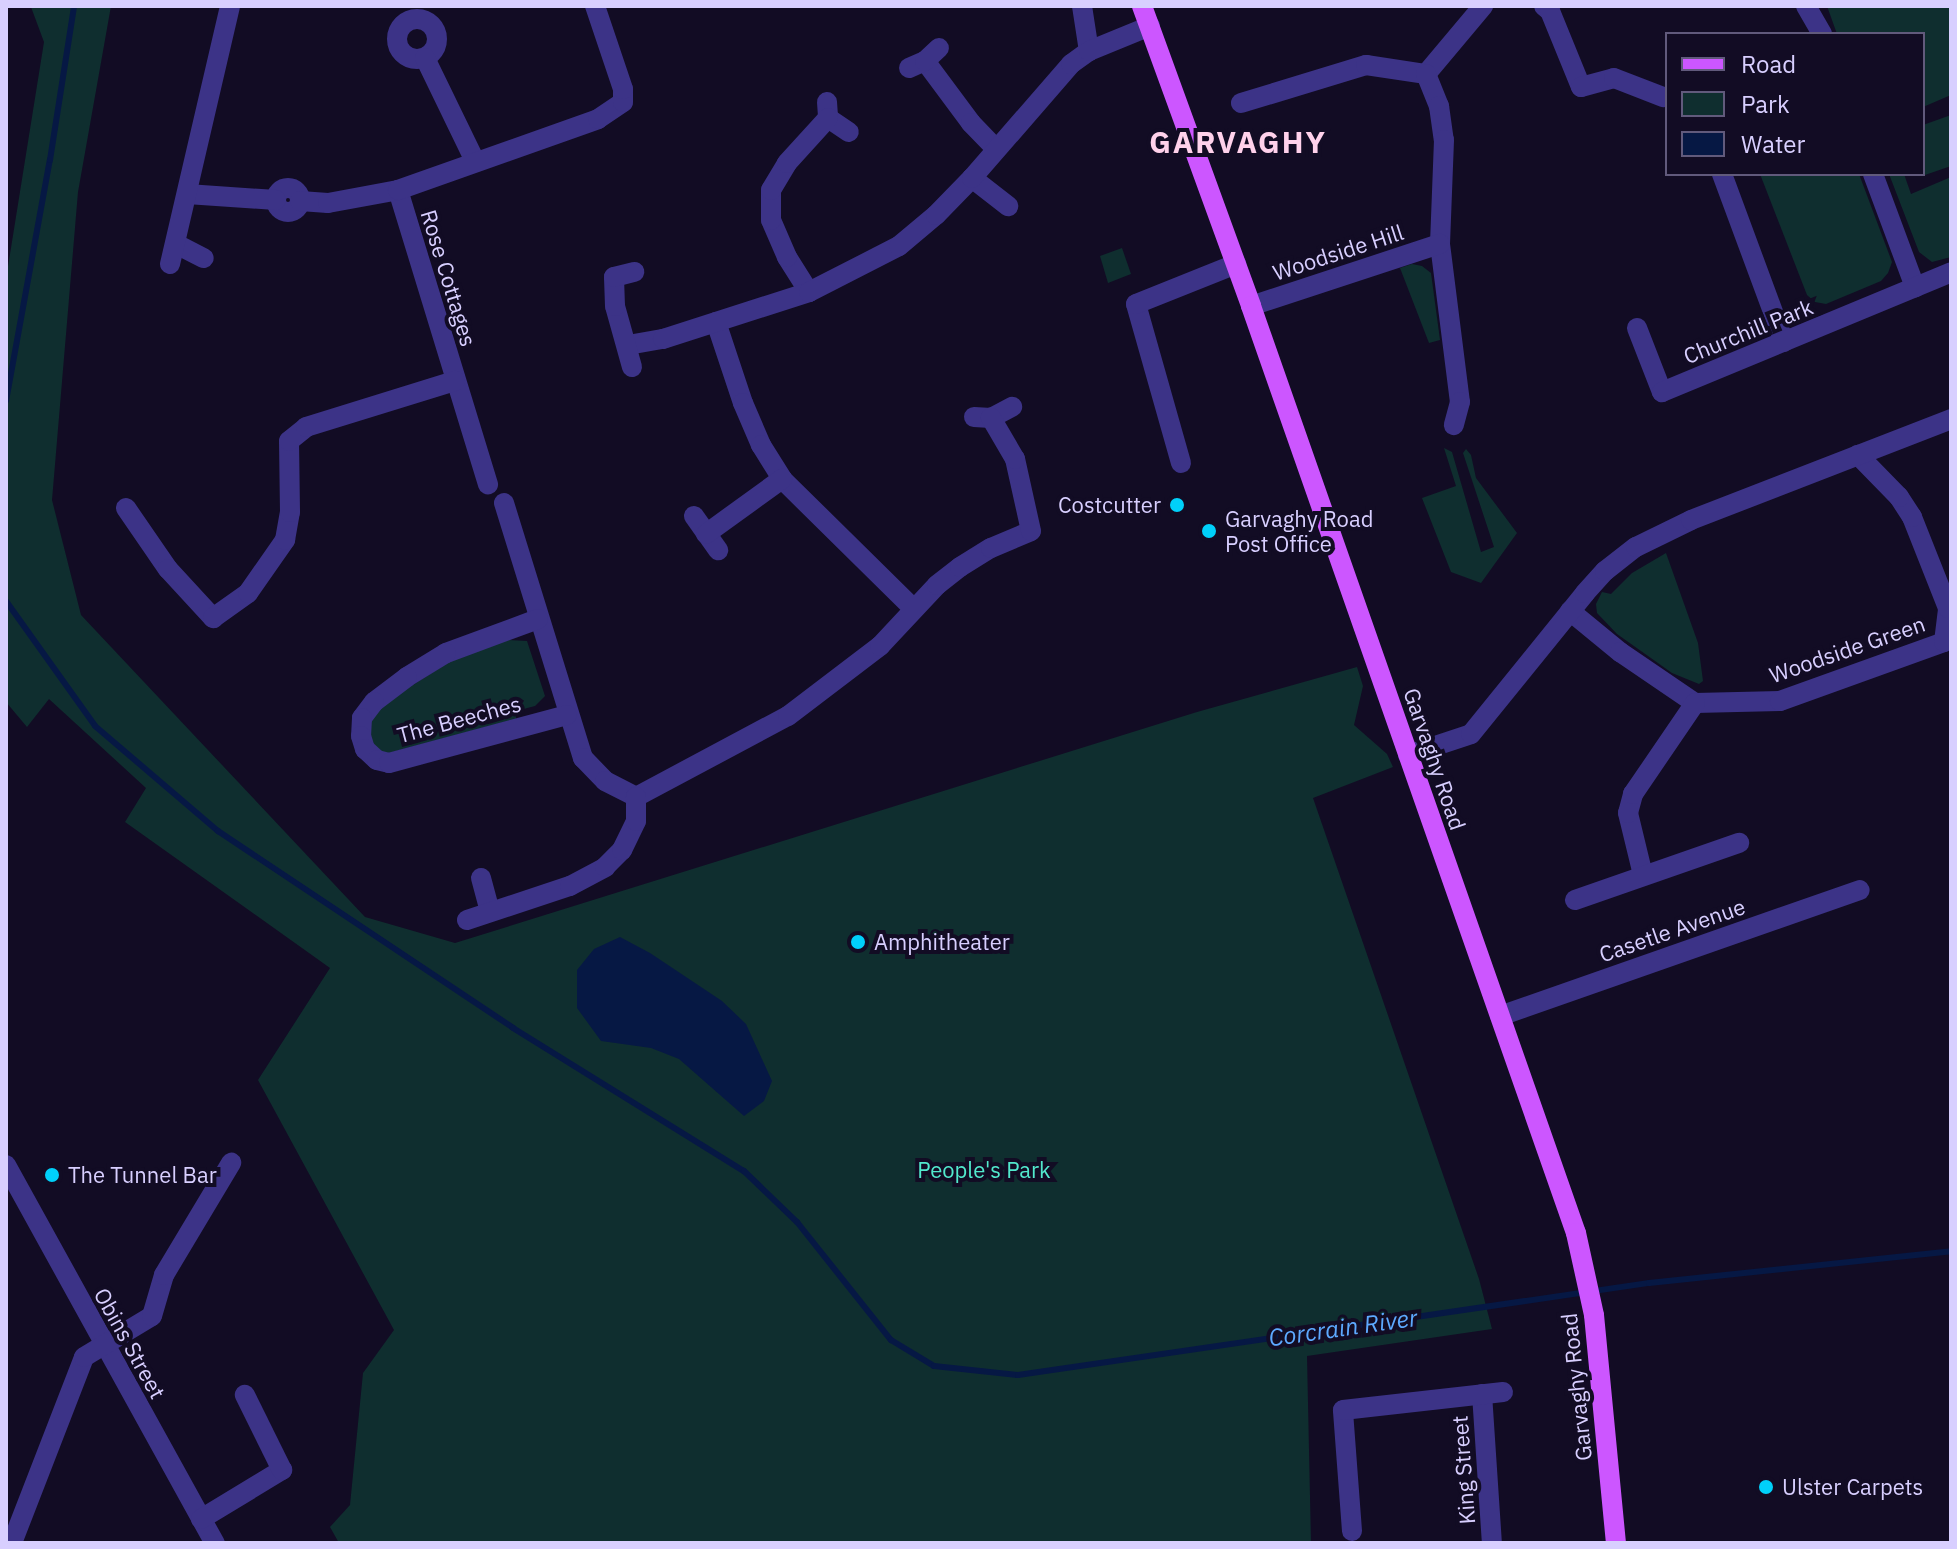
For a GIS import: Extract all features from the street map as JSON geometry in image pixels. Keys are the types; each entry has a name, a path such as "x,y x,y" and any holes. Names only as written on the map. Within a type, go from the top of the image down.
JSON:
{"main road":[{"name":"Garvaghy Road","path":"1142,6 1251,306 1587,1272 1616,1543"}],"street":[{"path":"170,264 230,6"},
{"name":"Rose Cottages","path":"187,194 276,200 278,207 287,213 295,211 300,201 328,203 398,190 598,119 623,102 623,89 595,6"},
{"path":"1082,6 1089,51"},
{"path":"1426,74 1483,6"},
{"path":"1544,6 1550,11 1581,87 1614,78 1663,97"},
{"path":"1806,6 1821,32"},
{"path":"628,345 663,339 809,292 899,246 936,215 972,178 1071,64 1089,51 1150,26"},
{"path":"425,58 475,161"},
{"path":"925,59 971,123 996,149"},
{"path":"1241,103 1366,65 1426,74"},
{"path":"1426,74 1439,106 1444,140 1440,244 1460,402 1454,425"},
{"path":"809,292 787,257 771,220 771,190 827,110 849,132"},
{"path":"1723,176 1784,342"},
{"path":"1874,176 1915,287"},
{"path":"972,178 1008,206"},
{"name":"Rose Cottages","path":"398,190 488,485"},
{"path":"176,244 204,258"},
{"name":"Woodside Hill","path":"1251,306 1440,244"},
{"path":"1181,463 1136,304 1236,264"},
{"path":"632,367 615,306 614,277 634,272"},
{"name":"Churchill Park","path":"1637,328 1662,392 1951,272"},
{"path":"716,322 743,403 761,445 782,479 914,609"},
{"name":"Rose Cottages","path":"126,508 175,577 213,618 248,593 285,540 290,512 289,441 306,427 455,381"},
{"path":"636,797 788,716 880,646 914,609 960,567 991,548 1031,531 1015,459 982,417 1012,407"},
{"path":"1408,755 1471,734 1605,571 1660,533 1951,419"},
{"name":"Woodside Green","path":"1695,703 1780,701 1944,642 1948,608 1912,517 1899,497 1858,455"},
{"path":"694,516 712,542 782,479"},
{"path":"504,503 567,715 583,758 605,781 636,797"},
{"path":"1570,611 1620,652 1695,703 1633,794 1628,813 1643,875"},
{"name":"The Beeches","path":"538,619 446,653 407,677 374,702 362,718 361,736 365,749 377,760 389,763 567,715"},
{"path":"467,920 570,886 605,867 622,850 636,821 636,797"},
{"path":"1575,900 1739,843"},
{"path":"481,878 490,911"},
{"name":"Casetle Avenue","path":"1500,1016 1860,890"},
{"path":"12,1543 84,1357 152,1316 164,1275 231,1163"},
{"name":"Obins Street","path":"6,1165 215,1543"},
{"name":"King Street","path":"1352,1531 1343,1410 1492,1393 1492,1543"},
{"path":"201,1519 282,1470 245,1395"}],"green space":[{"name":"People's Park","path":"6,6 111,6 78,192 52,500 81,615 365,917 455,943 1197,712 1357,667 1363,686 1354,725 1387,754 1393,767 1313,798 1479,1279 1492,1329 1307,1356 1311,1543 339,1543 330,1527 350,1505 363,1373 394,1330 258,1080 330,968 125,822 146,788 49,699 27,727 6,702 6,279 44,42 31,7"},
{"path":"1827,6 1951,6 1951,95 1925,106 1925,32 1836,32"},
{"path":"1951,115 1951,166 1925,175 1925,124"},
{"path":"1761,176 1860,176 1892,262 1888,273 1881,281 1826,304 1815,302 1807,295"},
{"path":"1890,176 1905,176 1911,194 1951,177 1951,257 1932,262 1919,252"},
{"path":"1122,248 1131,274 1108,283 1100,256"},
{"path":"1412,264 1422,266 1431,273 1440,340 1429,343 1400,268"},
{"path":"1444,448 1452,452 1481,552 1494,547 1463,453 1466,449 1471,455 1476,478 1517,533 1481,583 1451,572 1422,498 1456,486"},
{"path":"1666,553 1698,643 1703,681 1699,684 1672,673 1617,634 1597,613 1596,604 1602,592 1611,594 1632,573"},
{"path":"507,640 527,641 545,696 535,706 516,711 516,719 385,754 370,746 369,723 386,702 457,657"}],"water":[{"path":"620,937 722,1001 746,1024 772,1081 764,1101 744,1116 679,1059 651,1048 601,1041 577,1008 577,970 594,949"}],"waterway":[{"path":"6,401 50,160 74,6"},
{"name":"Corcrain River","path":"6,601 95,726 218,831 513,1028 744,1171 797,1222 891,1340 934,1366 1018,1375 1649,1283 1951,1251"}],"place":[{"name":"Costcutter","path":"1177,505"},
{"name":"Garvaghy Road Post Office","path":"1209,531"},
{"name":"Amphitheater","path":"858,942"},
{"name":"The Tunnel Bar","path":"52,1175"},
{"name":"Ulster Carpets","path":"1766,1487"}],"district":[{"name":"GARVAGHY","path":"1238,142"}]}
